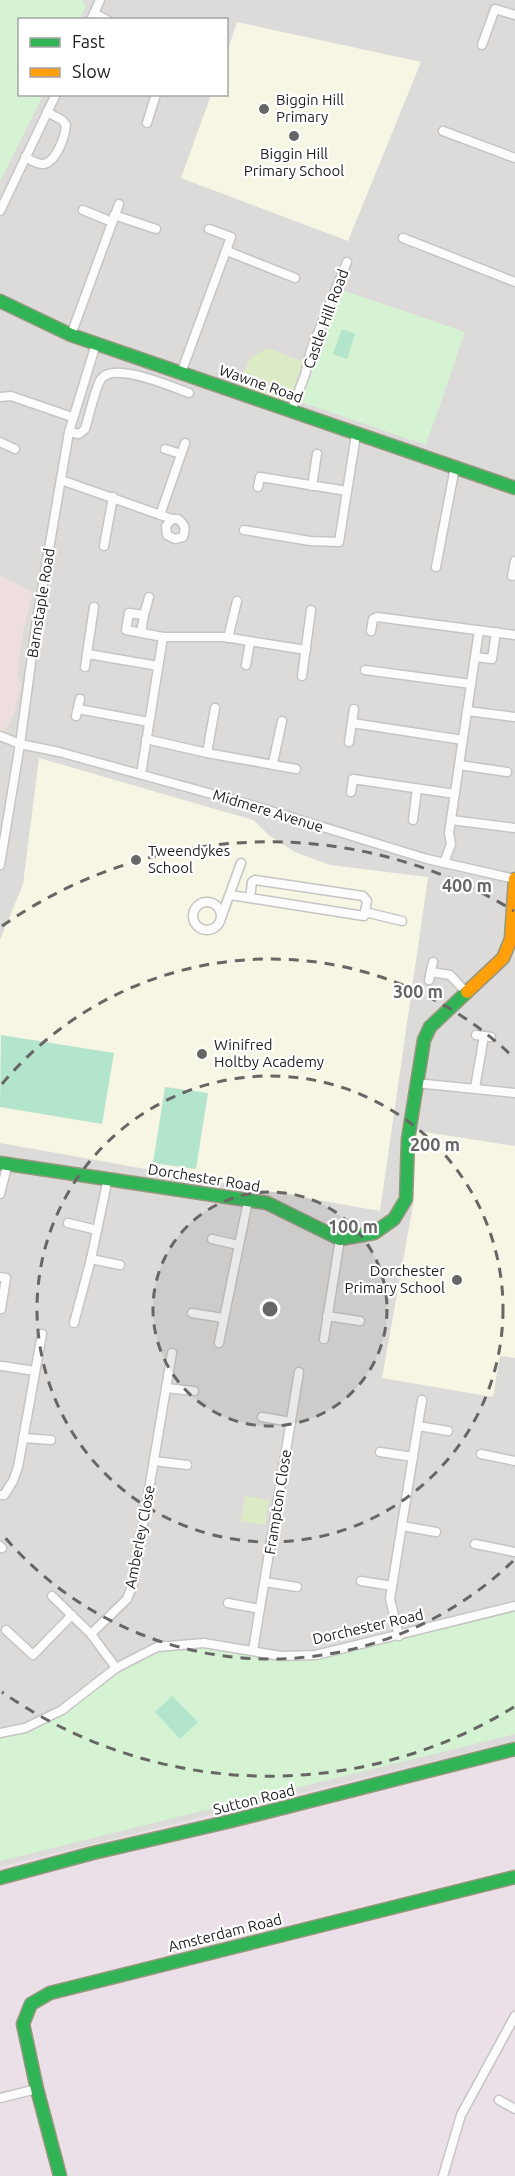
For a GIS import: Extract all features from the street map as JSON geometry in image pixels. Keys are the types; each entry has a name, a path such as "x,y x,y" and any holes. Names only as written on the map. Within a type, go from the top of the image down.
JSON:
{"street":[{"path":"93,16 99,0"},
{"path":"482,45 495,9 515,15"},
{"path":"0,211 55,96"},
{"path":"147,123 155,96"},
{"path":"25,157 45,164 51,161 58,148 66,125 62,120 47,112"},
{"path":"443,131 515,158"},
{"path":"71,335 119,204"},
{"path":"82,210 156,229"},
{"path":"181,373 231,237 208,229"},
{"path":"403,238 515,282"},
{"path":"227,251 295,278"},
{"name":"Castle Hill Road","path":"291,411 305,375 311,350 347,262"},
{"name":"Wawne Road","path":"0,302 71,335 515,488"},
{"name":"Barnstaple Road","path":"0,865 37,619 69,432 96,344"},
{"path":"69,432 79,434 85,429 100,380 110,373 129,373 189,393"},
{"path":"0,397 11,396 72,417"},
{"path":"244,530 310,542 339,542 356,435"},
{"path":"0,442 15,449"},
{"path":"160,515 185,443"},
{"path":"165,449 181,454"},
{"path":"312,486 318,454"},
{"path":"436,567 455,467"},
{"path":"258,487 260,477 347,491"},
{"path":"61,480 172,519"},
{"path":"104,546 113,497"},
{"path":"512,576 515,561"},
{"path":"141,633 149,597"},
{"path":"228,638 237,602"},
{"path":"85,667 94,607"},
{"path":"302,676 311,610"},
{"path":"144,615 129,613 126,630 163,637 228,638 306,650"},
{"path":"371,631 373,619 377,617 515,635"},
{"path":"444,863 451,844 449,833 479,630"},
{"path":"475,657 492,659 496,632"},
{"path":"141,774 163,637"},
{"path":"246,665 250,642"},
{"path":"88,654 158,666"},
{"path":"365,670 471,684"},
{"path":"80,699 77,712 149,722"},
{"path":"207,753 215,708"},
{"path":"349,742 354,709"},
{"path":"467,711 515,717"},
{"path":"273,763 282,721"},
{"path":"352,723 463,740"},
{"name":"Midmere Avenue","path":"0,736 20,744 248,804 444,863 515,879"},
{"path":"146,739 296,769"},
{"path":"459,765 507,772"},
{"path":"351,792 353,779 455,794"},
{"path":"413,820 417,789"},
{"path":"451,820 515,828"},
{"path":"221,918 241,863"},
{"path":"324,1339 340,1239 374,1233 389,1223 406,1199 408,1139 423,1040 430,1027 503,958 513,939 515,879"},
{"path":"230,895 364,916 367,901 363,896 255,880 252,882 250,898"},
{"path":"365,912 402,921"},
{"path":"433,962 430,976 450,975 466,993"},
{"path":"475,1088 484,1036"},
{"path":"416,1083 515,1093"},
{"path":"0,1194 4,1163"},
{"name":"Dorchester Road","path":"4,1163 248,1202 267,1203 340,1239"},
{"path":"74,1323 91,1259 108,1178"},
{"path":"219,1343 248,1202"},
{"path":"68,1223 97,1230"},
{"path":"212,1239 238,1245"},
{"path":"91,1259 120,1264"},
{"path":"0,1277 6,1278 0,1309"},
{"path":"192,1313 223,1318"},
{"path":"327,1316 360,1321"},
{"path":"0,1495 4,1494 13,1481 18,1467 42,1334"},
{"name":"Amberley Close","path":"91,1634 127,1599 133,1584 172,1353"},
{"path":"2,1366 35,1371"},
{"name":"Frampton Close","path":"253,1650 299,1372"},
{"path":"166,1388 194,1391"},
{"path":"399,1636 390,1599 421,1400"},
{"path":"262,1417 291,1422"},
{"path":"418,1426 448,1431"},
{"path":"23,1438 51,1440"},
{"path":"380,1452 413,1457"},
{"path":"481,1454 515,1461"},
{"path":"154,1461 187,1465"},
{"path":"402,1526 436,1532"},
{"path":"476,1544 515,1552"},
{"path":"361,1581 392,1586"},
{"path":"265,1582 297,1587"},
{"path":"52,1596 91,1634 116,1668"},
{"path":"228,1603 260,1610"},
{"name":"Dorchester Road","path":"0,1734 25,1728 62,1710 116,1668 157,1647 204,1643 281,1656 316,1655 515,1606"},
{"path":"6,1630 33,1655 72,1615"},
{"name":"Sutton Road","path":"0,1878 515,1749"},
{"name":"Amsterdam Road","path":"60,2176 23,2024 31,2004 50,1993 515,1876"},
{"path":"443,2176 461,2115 515,2016"},
{"path":"0,2098 37,2089"},
{"path":"499,2100 515,2109"}],"shaded area":[{"path":"0,0 515,0 515,1741 0,1867"},
{"name":"Biggin Hill Primary School","path":"237,22 421,62 348,241 181,178 211,96 228,96 228,49"},
{"path":"0,575 33,592 24,627 18,669 21,684 14,715 6,729 0,732"},
{"name":"Winifred Holtby Academy","path":"39,758 253,820 270,836 295,852 330,865 428,877 380,1211 0,1143 0,940 23,884"},
{"name":"Dorchester Primary School","path":"412,1130 515,1146 515,1358 500,1356 493,1397 382,1378 413,1205"},
{"path":"515,1741 515,2176 0,2176 0,1867"}],"green space":[{"path":"0,0 82,0 86,6 80,18 18,18 18,96 43,96 0,182"},
{"path":"339,289 465,332 426,445 298,401 314,352"},
{"path":"342,329 355,334 347,359 333,354"},
{"path":"268,348 304,362 302,375 289,405 237,386 251,357"},
{"path":"1,1035 114,1053 102,1124 0,1107"},
{"path":"165,1087 208,1093 196,1169 153,1163"},
{"path":"245,1496 269,1500 265,1525 241,1521"},
{"path":"515,1610 515,1734 0,1861 0,1738 61,1715 147,1655 165,1649 198,1646 279,1660 315,1659"},
{"path":"172,1696 198,1722 180,1739 155,1712"}],"traffic: fast":[{"path":"0,301 71,335 515,488"},
{"path":"0,1163 267,1203 340,1239 374,1233 394,1219 406,1199 408,1139 424,1040 430,1027 467,992"},
{"path":"0,1878 515,1749"},
{"path":"60,2176 23,2024 31,2004 50,1993 515,1877"}],"traffic: slow":[{"path":"467,992 503,958 511,939 515,879"}],"place":[{"name":"Biggin Hill Primary","path":"264,109"},
{"name":"Biggin Hill Primary School","path":"294,136"},
{"name":"Tweendykes School","path":"136,860"},
{"name":"Winifred Holtby Academy","path":"202,1054"},
{"name":"Dorchester Primary School","path":"457,1280"}]}
